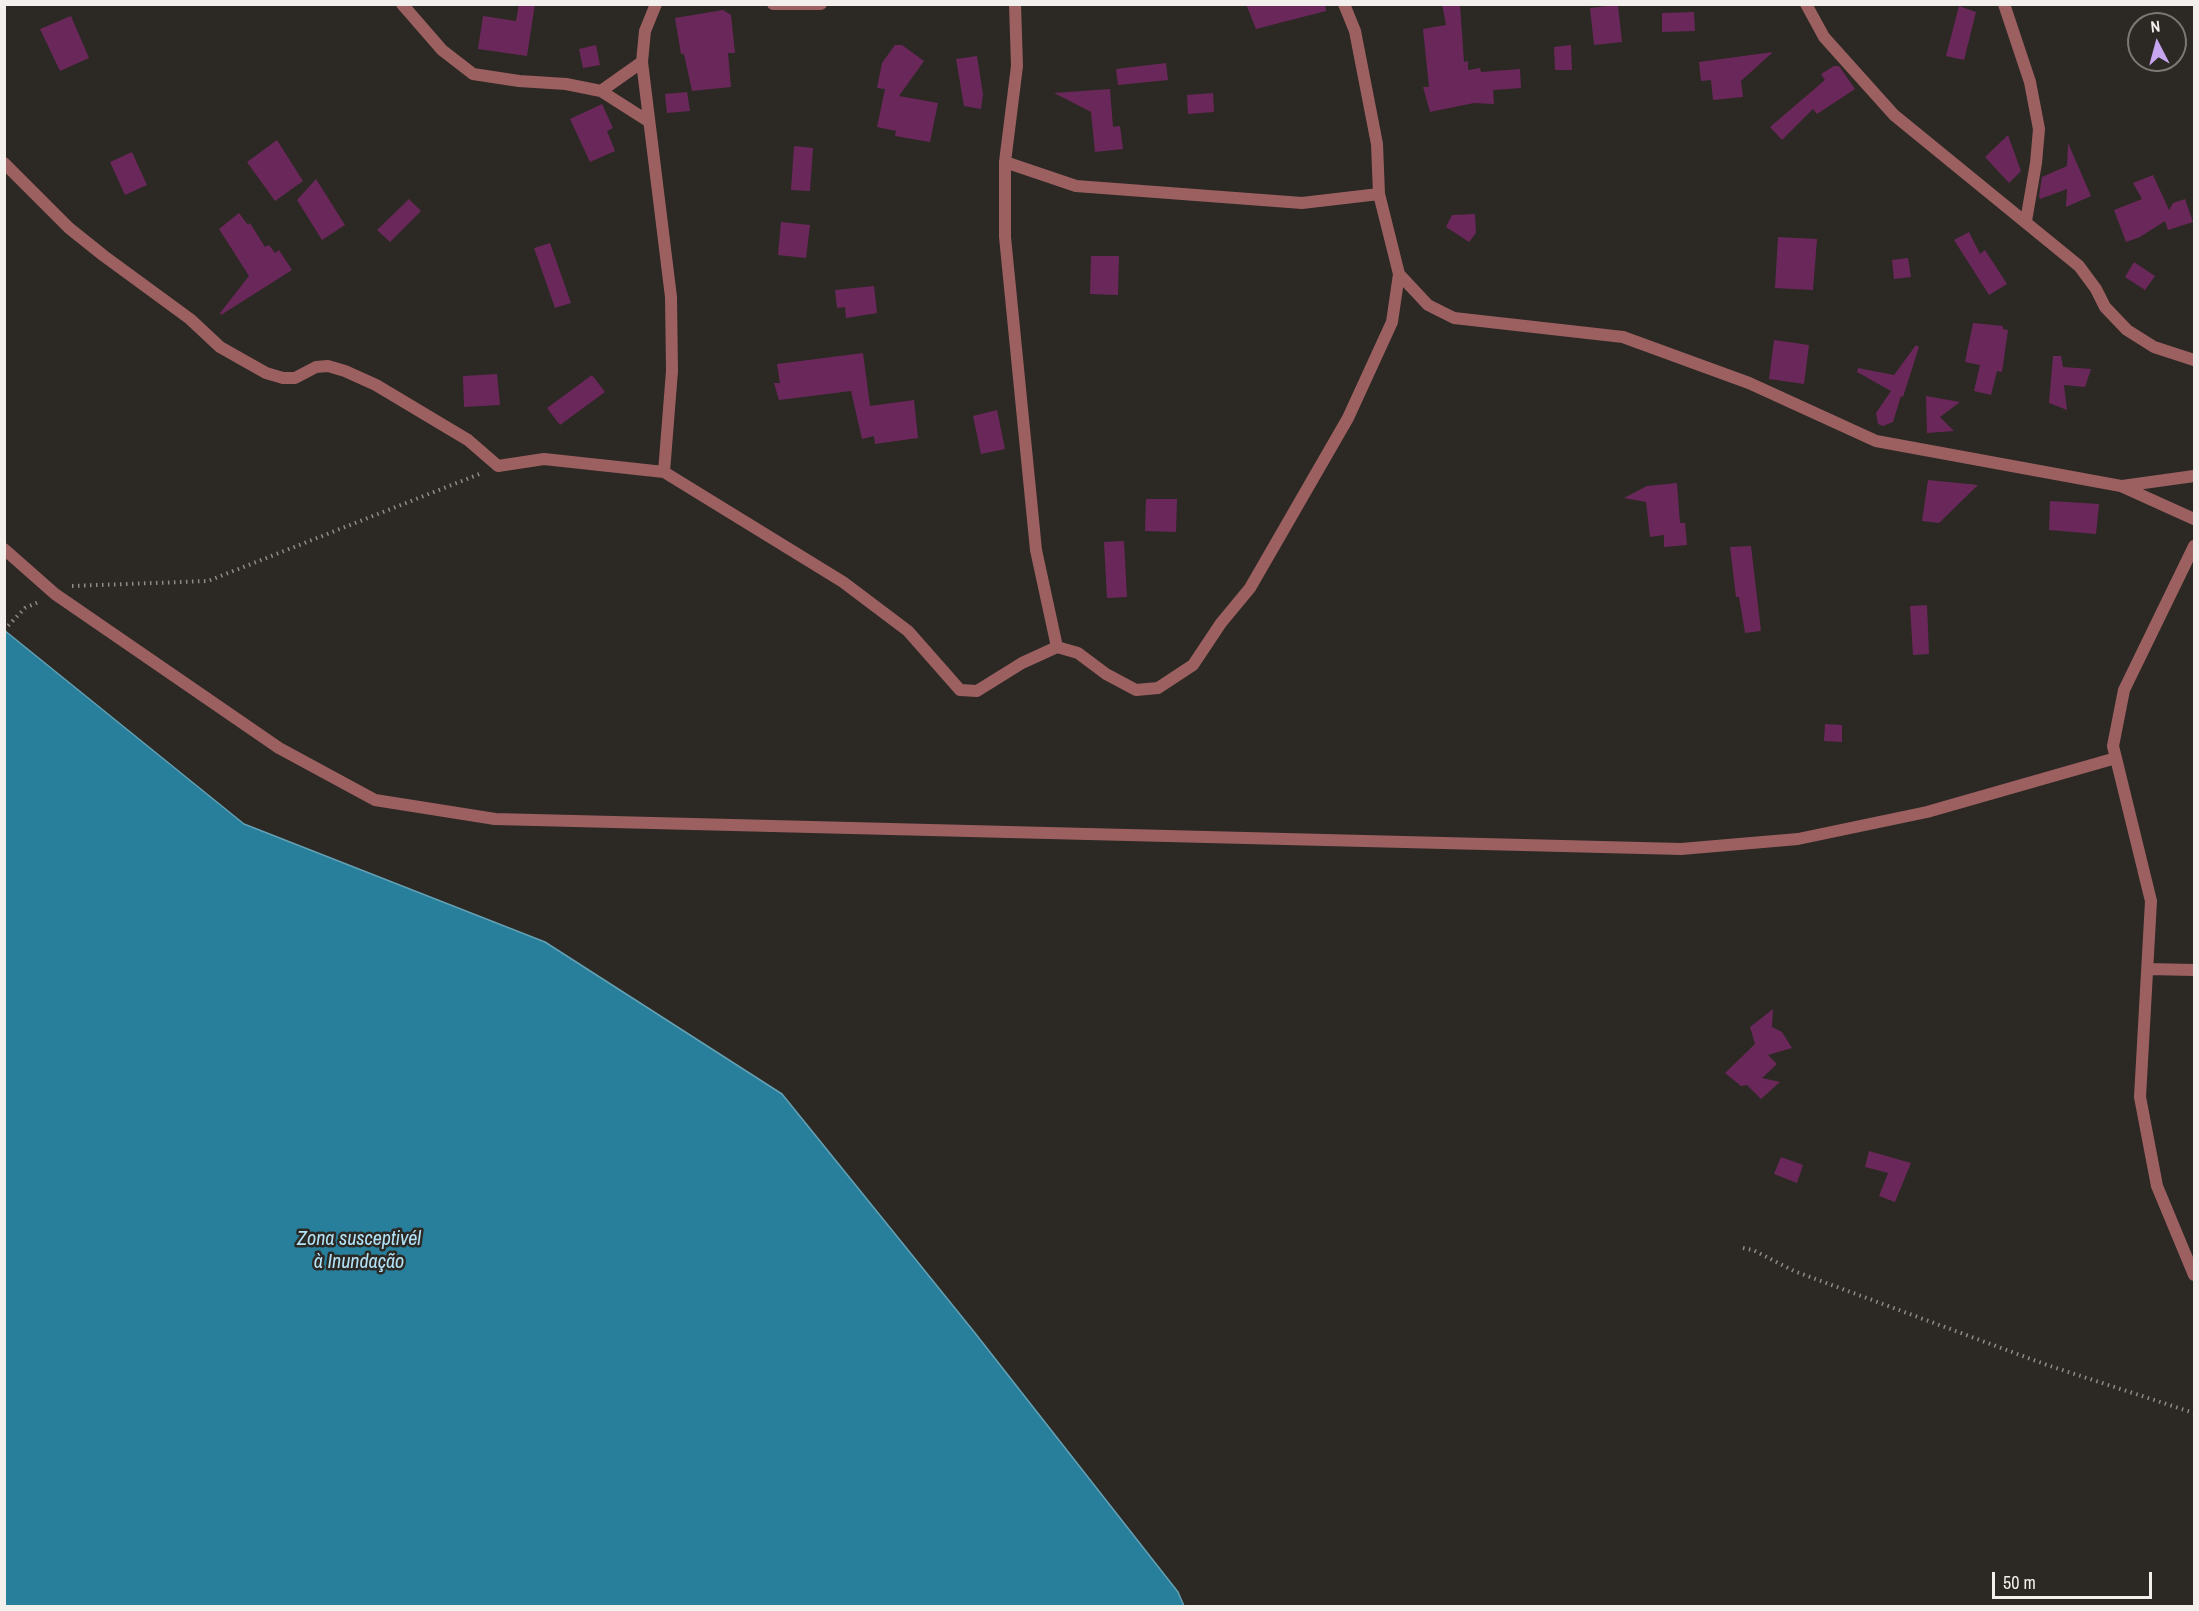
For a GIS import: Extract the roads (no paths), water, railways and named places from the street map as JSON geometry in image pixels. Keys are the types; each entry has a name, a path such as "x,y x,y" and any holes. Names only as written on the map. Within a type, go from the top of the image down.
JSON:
{"street":[{"path":"402,4 442,50 473,74 519,81 566,84 601,91 648,120"},
{"path":"656,4 645,31 642,62 671,297 672,371 663,472"},
{"path":"773,4 821,4"},
{"path":"1015,4 1017,66 1005,162 1005,237 1036,550 1057,647"},
{"path":"4,163 69,228 190,319 220,347 266,373 283,378 295,378 316,367 328,366 345,371 376,385 468,440 498,466 544,459 663,472 843,582 908,631 960,690 977,691 1022,663 1057,647 1078,653 1106,674 1136,690 1158,688 1193,665 1255,579 1348,418 1392,322 1399,274 1379,194 1377,144 1355,31 1344,4"},
{"path":"1806,4 1824,37 1894,115 2079,266 2096,289 2104,307 2127,330 2154,347 2194,360"},
{"path":"2004,4 2030,82 2038,129 2036,163 2026,221"},
{"path":"601,91 642,62"},
{"path":"1005,162 1076,186 1302,203 1379,194"},
{"path":"1399,274 1428,305 1454,318 1623,337 1749,383 1876,441 2121,486 2194,519"},
{"path":"2121,486 2194,476"},
{"path":"2194,546 2124,690 2113,747 2151,901 2140,1097 2157,1186 2194,1275"},
{"path":"4,549 55,594 279,748 375,800 495,819 1681,849 1798,839 1927,812 2116,758"},
{"path":"2148,969 2194,970"}],"water":[{"name":"Zona susceptivél à Inundação","path":"4,630 244,824 545,942 782,1094 975,1333 1178,1592 1184,1606 5,1606"}]}
